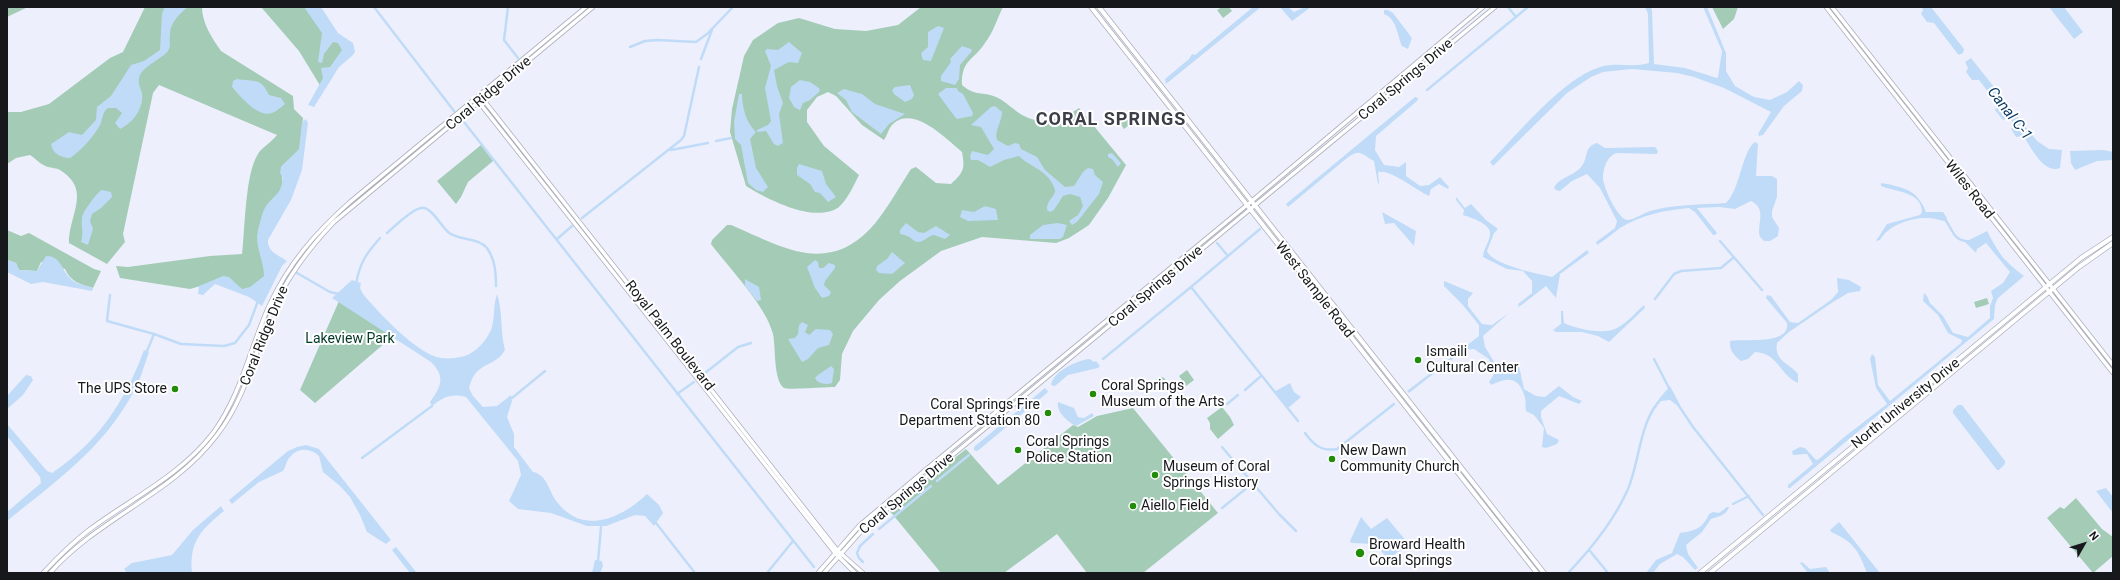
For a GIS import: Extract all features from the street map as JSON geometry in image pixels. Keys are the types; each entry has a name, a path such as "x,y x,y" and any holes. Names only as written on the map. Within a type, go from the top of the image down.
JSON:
{"main road":[{"name":"Coral Ridge Drive","path":"50,573 72,550 94,533 173,479 205,450 218,435 235,406 278,298 307,251 334,222 556,35 586,7"},
{"name":"Coral Ridge Drive","path":"556,35 593,7"},
{"name":"West Sample Road","path":"1091,7 1538,573"},
{"name":"West Sample Road","path":"1099,7 1544,573"},
{"name":"Coral Springs Drive","path":"1253,203 1483,7"},
{"name":"Coral Springs Drive","path":"818,573 860,525 922,472 1138,292 1248,207 1495,7"},
{"name":"Wiles Road","path":"1826,7 1955,164 2113,373"},
{"name":"Wiles Road","path":"1832,7 1951,167 2113,365"},
{"name":"Coral Ridge Drive","path":"43,573 71,544 174,473 203,445 231,404 269,306 303,248 331,218 480,99"},
{"name":"Royal Palm Boulevard","path":"480,99 836,552 838,557 855,573"},
{"path":"1951,167 1955,164"},
{"name":"Coral Springs Drive","path":"824,573 863,529 1248,207"},
{"name":"North University Drive","path":"1710,573 1993,338 2089,253 2113,237"},
{"name":"North University Drive","path":"1701,573 1994,331 2049,288 2113,243"},
{"path":"1319,297 1333,305"},
{"path":"1328,308 1333,308 1343,318"},
{"path":"1993,338 1994,331"},
{"path":"1450,462 1466,479 1471,480"},
{"path":"1467,484 1479,491"},
{"name":"Royal Palm Boulevard","path":"836,552 863,573"}],"green space":[{"path":"7,7 28,7 7,17"},
{"path":"145,7 202,7 202,13 206,25 221,51 293,96 294,109 303,118 300,149 281,167 284,195 260,248 272,279 248,291 214,282 190,289 120,278 116,266 128,267 210,256 242,254 246,202 250,175 259,152 277,135 159,85 153,93 123,234 125,242 107,264 69,243 77,194 75,186 70,178 56,168 43,165 30,155 16,158 7,164 7,112 21,112 49,104 110,58 123,52"},
{"path":"261,7 311,7 347,51 321,87 299,51"},
{"path":"921,7 1003,7 988,39 963,70 962,85 971,91 996,97 1024,116 1039,121 1060,118 1079,108 1126,165 1108,198 1089,225 1069,238 1056,243 982,237 941,251 900,281 879,300 853,331 842,354 840,380 835,387 799,389 784,388 780,384 776,371 774,340 769,323 755,300 711,244 712,240 727,225 731,225 767,241 802,252 819,254 836,251 853,243 870,229 886,209 911,169 916,167 936,183 951,184 961,173 963,158 962,152 939,132 920,121 901,119 890,127 884,140 862,125 836,96 828,92 817,97 807,110 807,122 824,146 859,175 850,192 839,207 829,212 818,213 805,212 767,198 746,186 730,132 732,109 744,56 753,40 778,23 799,18 835,29 866,31 898,25"},
{"path":"1222,7 1229,7 1232,11 1223,18 1217,10"},
{"path":"1712,7 1738,7 1734,19 1723,29"},
{"path":"1128,115 1133,122 1124,129 1119,122"},
{"path":"481,145 493,161 468,182 456,204 437,181"},
{"path":"7,230 21,236 29,233 94,269 101,271 93,288 73,280 65,269 41,262 37,271 19,270 16,263 7,260"},
{"path":"1987,298 1989,304 1976,308 1974,302"},
{"name":"Lakeview Park","path":"339,301 393,336 315,403 300,390"},
{"path":"1187,370 1194,380 1186,386 1179,376"},
{"path":"1161,377 1166,382 1161,387 1156,382"},
{"path":"1173,381 1177,381 1179,385 1177,389 1173,389 1171,387 1171,383"},
{"path":"1222,407 1234,425 1218,439 1210,429 1210,423 1207,418"},
{"path":"1133,408 1218,513 1143,573 1087,573 1057,534 1004,573 941,573 889,510 966,449 998,485 1073,425 1078,427 1097,416"},
{"path":"2076,498 2102,529 2113,537 2113,556 2093,573 2047,518 2060,507 2064,509"}],"water":[{"path":"165,7 188,7 179,15 170,30 170,47 167,52 147,67 140,75 139,82 142,99 137,114 129,123 120,129 115,123 122,113 116,108 108,108 97,129 78,152 70,158 63,157 55,152 51,144 69,132 82,135 96,120 97,107 111,96 131,65 144,61 160,50 162,13"},
{"path":"304,7 321,7 338,33 353,43 355,52 339,67 314,107 308,105 323,78 321,68 330,67 342,50 338,43 333,42 324,54 322,63 318,62 322,33"},
{"path":"1253,7 1261,7 1166,84 1165,79 1189,59 1192,54 1195,55"},
{"path":"1280,7 1288,7 1294,12 1305,7 1311,7 1292,21"},
{"path":"1645,7 1651,7 1652,11 1654,64 1685,68 1717,78 1718,77 1722,51 1703,7 1707,7 1726,53 1726,71 1735,86 1754,97 1770,100 1787,92 1799,81 1803,85 1802,91 1784,106 1763,135 1759,136 1758,134 1771,112 1724,88 1694,77 1677,73 1632,69 1603,72 1591,77 1567,93 1493,166 1490,162 1542,108 1571,83 1586,73 1600,67 1612,65 1637,65 1649,63 1648,14"},
{"path":"1922,7 1931,7 1964,49 1963,53 1959,55 1934,23 1927,22 1921,14 1923,10"},
{"path":"2049,7 2064,7 2083,32 2074,39"},
{"path":"1384,10 1388,10 1393,13 1412,38 1408,49 1402,46 1394,23 1384,14"},
{"path":"938,26 944,28 931,61 923,60 921,53 928,47 928,32"},
{"path":"789,42 802,53 798,63 789,62 774,70 777,86 783,103 779,114 783,143 778,146 774,144 766,131 757,132 757,130 768,125 771,121 765,88 771,66 765,51 767,49 778,50"},
{"path":"962,46 971,49 972,51 960,65 959,79 955,85 941,81 941,76 951,62 950,59"},
{"name":"Canal C-1","path":"1971,58 2037,141 2049,149 2062,150 2060,168 2054,169 2043,164 2023,136 2016,137 2011,129 2014,125 2012,121 2007,118 2003,120 1995,110 1998,105 1979,80 1972,80 1966,72 1968,68 1965,62"},
{"path":"237,79 256,81 260,83 269,95 281,98 285,104 272,113 267,114 256,110 250,106 232,87 233,81"},
{"path":"800,80 810,82 819,88 820,91 810,100 803,103 800,110 794,107 789,98 791,87"},
{"path":"910,85 914,95 912,99 905,102 894,94 892,90 895,87"},
{"path":"946,88 957,88 958,91 963,94 973,113 972,116 957,119 955,117 938,94"},
{"path":"844,89 862,94 875,104 905,114 889,124 881,134 852,112 846,100 837,93"},
{"path":"739,94 742,94 747,119 756,132 750,139 756,168 768,187 763,192 756,190 748,183 741,145 735,139 734,122"},
{"path":"1415,97 1418,98 1417,101 1376,136 1375,150 1384,165 1399,167 1406,162 1406,176 1420,186 1429,185 1440,177 1449,187 1448,189 1439,184 1431,189 1429,196 1397,177 1384,172 1378,172 1378,184 1374,161 1361,153 1355,153 1288,207 1286,204"},
{"path":"995,106 1002,112 996,137 997,140 1008,146 1015,143 1019,144 1021,149 1037,157 1045,170 1065,187 1074,186 1083,172 1088,168 1093,169 1095,175 1103,182 1099,194 1077,222 1072,225 1069,221 1078,215 1083,206 1080,197 1070,194 1063,196 1054,210 1050,212 1047,210 1048,204 1055,192 1052,183 1049,178 1019,156 1004,160 990,167 978,160 971,160 970,156 972,151 988,155 994,149 981,127 971,125 991,107"},
{"path":"306,119 308,123 302,170 291,200 268,240 271,250 287,261 282,266 262,306 249,297 215,284 203,295 198,294 199,286 223,276 229,277 242,289 250,287 264,276 257,241 260,221 266,206 281,188 283,178 280,173 281,167 299,149 302,122"},
{"path":"1755,142 1758,144 1756,176 1772,176 1777,179 1777,197 1772,211 1772,217 1779,228 1778,236 1770,241 1764,241 1760,237 1759,209 1751,201 1735,209 1719,207 1697,208 1717,233 1715,235 1713,235 1695,212 1689,208 1671,210 1645,216 1628,223 1597,245 1596,242 1615,228 1617,221 1600,188 1587,174 1572,181 1560,191 1554,188 1559,181 1575,173 1581,167 1590,147 1597,143 1605,148 1655,147 1658,151 1657,154 1616,153 1606,162 1603,180 1611,201 1623,218 1629,220 1650,211 1669,207 1726,203 1735,189 1747,154"},
{"path":"2104,150 2113,152 2113,160 2097,161 2075,170 2071,163 2070,151"},
{"path":"1112,153 1121,163 1118,167 1112,159 1108,157 1108,154"},
{"path":"799,164 822,171 826,184 836,197 828,202 820,193 815,192 810,184 797,175 797,168"},
{"path":"1881,183 1908,190 1913,193 1922,203 1926,212 1943,212 1947,218 1945,221 1933,218 1922,218 1901,223 1889,230 1880,240 1876,241 1887,224 1920,215 1922,212 1921,205 1918,200 1907,194 1881,186"},
{"path":"102,190 111,192 112,197 101,208 92,214 90,221 93,229 88,245 81,242 82,218 90,203"},
{"path":"1456,197 1465,208 1471,204 1486,220 1498,229 1494,233 1487,251 1490,256 1506,264 1526,271 1552,277 1587,250 1589,253 1560,274 1556,298 1546,286 1519,307 1518,304 1532,293 1532,281 1523,271 1507,269 1483,257 1490,235 1489,229 1478,221 1463,215 1464,210 1456,200"},
{"path":"985,206 996,209 998,220 968,221 960,217 962,210 974,212"},
{"path":"1382,212 1416,231 1414,246 1394,223 1385,224"},
{"path":"906,223 918,232 924,233 936,226 950,235 945,239 934,235 922,241 916,242 907,236 900,234 900,230"},
{"path":"1058,223 1067,225 1063,237 1060,239 1030,239 1030,235 1043,225"},
{"path":"1987,231 2002,256 2024,276 1998,298 1995,305 1994,319 1790,488 1788,488 1788,485 1813,464 1807,454 1793,455 1792,451 1800,447 1805,448 1816,460 1819,459 1843,438 1887,404 1876,388 1870,359 1872,354 1875,357 1878,385 1890,401 1961,343 1962,340 1948,333 1938,315 1923,301 1924,293 1930,303 1943,316 1953,333 1968,337 1990,318 1990,306 1993,298 1991,291 2003,283 2010,272 1986,243 1977,249 1976,253 1963,240 1969,240"},
{"path":"892,252 905,263 892,274 879,273 876,270 877,266 887,259"},
{"path":"46,256 55,258 72,280 93,288 92,291 43,282 31,284 7,272 7,260 16,263 19,270 37,271"},
{"path":"815,260 818,262 819,268 823,268 829,263 835,265 835,268 825,281 824,285 831,292 829,296 822,298 815,288 807,267"},
{"path":"1837,278 1849,280 1861,287 1860,291 1848,293 1830,304 1789,332 1777,343 1780,358 1798,374 1798,383 1786,374 1774,360 1763,353 1755,352 1748,359 1741,361 1734,355 1730,347 1730,341 1764,340 1781,335 1786,330 1787,323 1766,298 1767,295 1771,296 1790,322 1798,323 1831,300 1838,292"},
{"path":"745,279 759,287 761,300 757,301 745,286"},
{"path":"352,280 361,283 360,288 363,294 399,332 421,349 441,358 465,356 477,349 491,330 497,294 505,350 496,360 476,373 469,388 473,396 483,407 497,406 511,395 512,401 507,417 514,434 514,447 533,472 542,476 554,498 567,512 579,518 590,521 602,520 626,510 647,494 659,505 663,513 654,526 645,516 635,515 606,526 587,526 551,513 518,509 509,501 521,475 518,461 466,397 456,395 448,397 440,400 432,406 430,402 439,387 440,377 436,367 431,362 332,298"},
{"path":"1444,281 1473,293 1468,299 1468,306 1482,324 1492,325 1509,313 1483,336 1485,347 1496,365 1510,368 1519,366 1524,389 1536,396 1545,397 1559,386 1573,397 1582,401 1579,404 1559,396 1541,411 1541,417 1547,434 1559,440 1557,444 1546,448 1542,447 1544,428 1534,415 1526,411 1525,398 1520,386 1512,380 1491,385 1489,382 1494,374 1489,359 1474,349 1464,350 1409,393 1407,391 1479,336 1479,325 1462,304 1444,286"},
{"path":"1644,305 1645,308 1609,342 1598,336 1582,332 1556,332 1553,330 1561,324 1561,311 1563,311 1564,323 1583,329 1605,331 1621,326"},
{"path":"802,322 808,325 805,332 809,335 816,329 830,330 833,334 829,345 818,348 808,359 802,362 788,339 795,338 798,334 799,325"},
{"path":"144,350 149,352 139,382 122,411 108,430 77,463 7,521 7,512 41,483 40,477 7,436 7,424 47,471 52,473 83,448 108,419 119,404 128,387"},
{"path":"1090,359 1094,362 1096,361 1100,366 1098,368 1068,375 1055,386 1051,385 1056,375 1067,367"},
{"path":"831,366 834,369 832,383 822,384 818,382 815,378 816,376"},
{"path":"26,375 31,376 33,380 23,395 7,409 7,396"},
{"path":"1290,383 1294,392 1301,397 1288,408 1274,392"},
{"path":"1670,386 1680,405 1678,406 1670,400 1661,401 1659,399"},
{"path":"1045,388 1048,391 1047,393 980,449 977,451 974,450 974,447"},
{"path":"1058,402 1074,408 1078,417 1084,418 1092,413 1094,416 1076,426 1066,419 1061,413"},
{"path":"1958,405 1962,405 2005,461 2005,464 1999,470 1997,470 1953,413 1953,410"},
{"path":"306,445 319,449 391,540 386,544 367,532 350,497 340,486 323,472 319,456 308,450 301,450 293,454 288,460 283,471 259,482 232,504 229,500 288,451"},
{"path":"2106,488 2113,497 2113,513 2096,491"},
{"path":"221,506 224,511 209,524 198,537 192,552 192,573 127,573 124,569 132,563 172,555 193,530"},
{"path":"1729,507 1726,512 1711,519 1702,532 1686,545 1688,554 1698,568 1695,570 1683,557 1677,554 1660,564 1653,573 1646,573 1656,560 1672,553 1680,533 1698,528 1704,523 1709,514 1713,512 1719,513"},
{"path":"1361,517 1371,529 1387,518 1408,543 1407,546 1388,559 1375,544 1351,543 1350,541"},
{"path":"1839,522 1880,573 1867,573 1861,558 1850,543 1831,532 1830,530"},
{"path":"396,547 417,573 410,573 392,550"},
{"path":"595,560 602,561 603,566 600,573 592,573"},
{"path":"1802,562 1810,569 1826,567 1830,573 1808,573 1800,563"}],"waterway":[{"path":"374,7 454,111"},
{"path":"508,7 504,40 518,58"},
{"path":"630,47 645,41 657,40 696,42 707,34 733,7"},
{"path":"1508,7 1516,17"},
{"path":"1427,90 1528,7"},
{"path":"701,59 712,30"},
{"path":"582,218 681,140 684,136 699,67"},
{"path":"464,122 814,567"},
{"path":"716,141 731,138"},
{"path":"671,150 708,143"},
{"path":"387,233 413,211 425,208 432,213 452,235 474,240 487,248 492,257 496,276 496,286"},
{"path":"1943,217 1955,235 1961,240 1966,241"},
{"path":"557,239 572,226"},
{"path":"1260,229 1191,287 1298,421"},
{"path":"356,284 359,270 364,259 380,238"},
{"path":"1720,241 1762,290"},
{"path":"1217,243 1228,256"},
{"path":"1655,299 1674,274 1681,271 1721,268 1733,258"},
{"path":"297,273 330,292 339,294"},
{"path":"1103,359 1191,287"},
{"path":"110,295 107,321 154,334 181,344 224,346 235,343 249,325 258,301"},
{"path":"147,351 154,334"},
{"path":"705,373 738,347 751,343"},
{"path":"1654,359 1669,388"},
{"path":"512,398 545,371"},
{"path":"1245,390 1261,376"},
{"path":"677,394 694,382"},
{"path":"1227,404 1238,395"},
{"path":"1568,573 1602,534 1622,501 1632,478 1644,430 1654,407 1662,398"},
{"path":"1677,403 1693,427 1763,515"},
{"path":"1305,433 1314,444 1326,449 1337,449 1394,404"},
{"path":"362,458 432,406"},
{"path":"1222,447 1279,514 1296,531"},
{"path":"937,481 969,455"},
{"path":"1222,508 1253,483"},
{"path":"879,529 931,486"},
{"path":"1733,504 1749,496"},
{"path":"656,523 695,573"},
{"path":"598,562 601,527"},
{"path":"863,562 857,553 860,546 873,534"},
{"path":"767,573 793,541"},
{"path":"1590,551 1608,573"}],"place":[{"name":"Ismaili Cultural Center","path":"1418,360"},
{"name":"The UPS Store","path":"175,389"},
{"name":"Coral Springs Museum of the Arts","path":"1093,394"},
{"name":"Coral Springs Fire Department Station 80","path":"1048,413"},
{"name":"Coral Springs Police Station","path":"1018,450"},
{"name":"New Dawn Community Church","path":"1332,459"},
{"name":"Museum of Coral Springs History","path":"1155,475"},
{"name":"Aiello Field","path":"1133,506"},
{"name":"Broward Health Coral Springs","path":"1360,553"}],"district":[{"name":"CORAL SPRINGS","path":"1111,120"}]}
